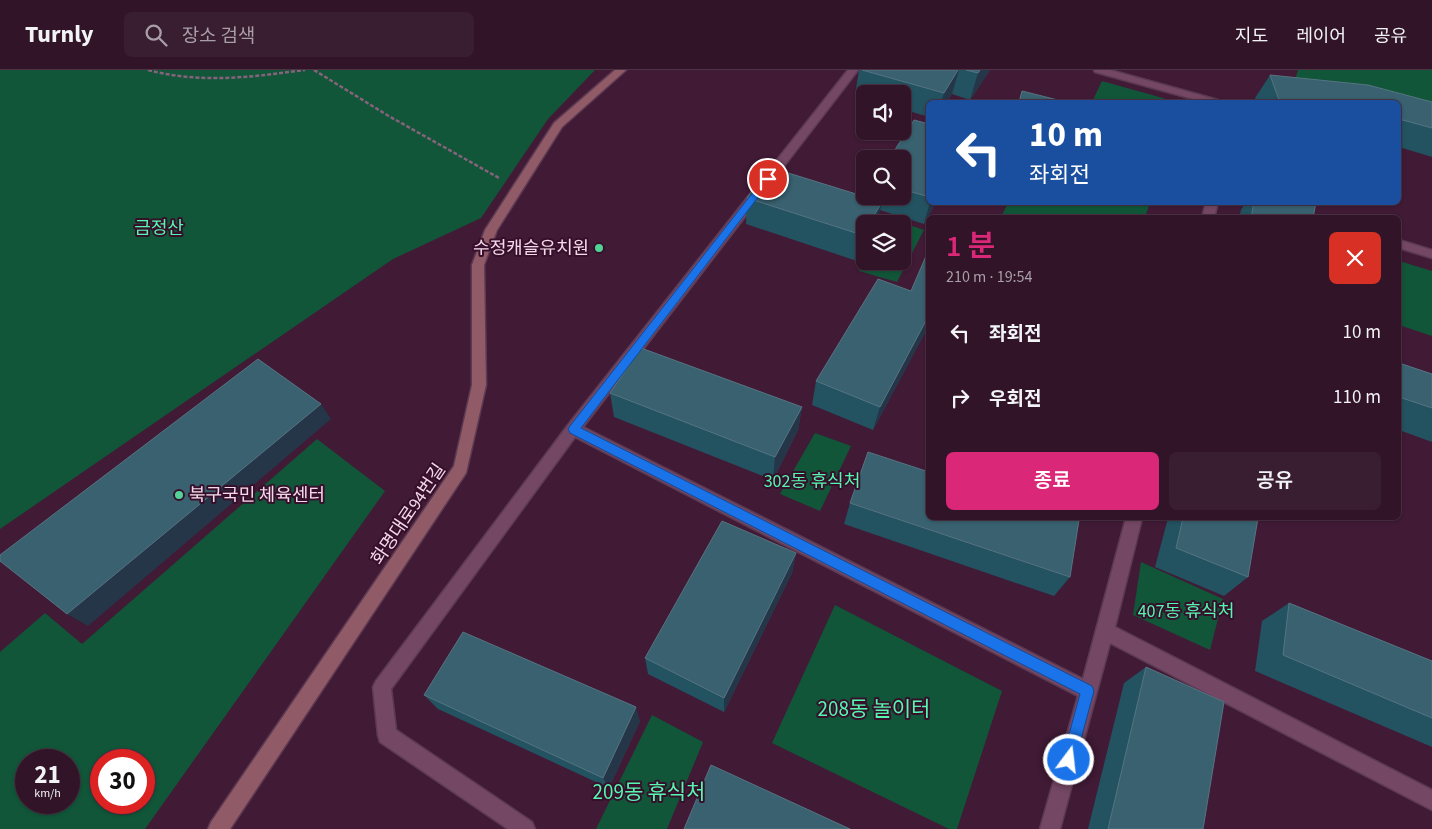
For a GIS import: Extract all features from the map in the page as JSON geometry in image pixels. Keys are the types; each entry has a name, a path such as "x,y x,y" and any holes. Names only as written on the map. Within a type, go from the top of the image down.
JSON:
{"street":[{"name":"화명대로94번길","path":"218,829 461,468 479,385 478,265 492,230 558,125 621,70"},
{"path":"525,829 387,735 382,687 574,429 853,70"},
{"path":"1099,70 1207,100"},
{"path":"1401,245 1432,254"},
{"path":"574,429 1088,691"},
{"path":"1050,829 1133,520"},
{"path":"1105,631 1432,800"}],"path":[{"path":"148,70 164,76 206,80 305,70"},
{"path":"314,70 387,115 518,188"}],"green space":[{"name":"금정산","path":"0,70 595,70 548,119 481,218 393,259 0,529"},
{"path":"1298,70 1432,70 1432,119 1401,103 1401,100 1388,100 1294,83"},
{"path":"1102,81 1170,100 1093,100"},
{"path":"1007,205 1149,205 1146,215 1002,215"},
{"path":"911,226 924,230 911,255"},
{"path":"1401,262 1432,271 1432,336 1401,326"},
{"path":"860,270 903,270 897,282"},
{"name":"302동 휴식처","path":"815,433 851,446 820,511 780,494"},
{"path":"317,439 385,491 145,829 0,829 0,652 45,613 82,644"},
{"name":"407동 휴식처","path":"1141,562 1223,599 1210,650 1133,615"},
{"name":"208동 놀이터","path":"835,605 1002,691 957,829 949,829 772,743"},
{"name":"209동 휴식처","path":"652,715 703,742 667,829 596,829"}],"building":[{"path":"862,70 958,70 944,93"},
{"path":"966,70 980,70 978,73"},
{"path":"1270,75 1368,85 1432,102 1432,128 1401,120 1401,100 1279,100"},
{"path":"1022,91 1058,100 1020,100"},
{"path":"914,120 926,123 926,196 911,192 911,150 895,150 901,140 911,140 911,125"},
{"path":"769,167 856,194 856,205 880,205 874,215 856,215 856,233 747,198"},
{"path":"1253,205 1315,205 1314,215 1252,215"},
{"path":"926,256 926,321 880,407 816,381 878,279 911,291"},
{"path":"641,348 802,407 775,457 610,393"},
{"name":"북구국민 체육센터","path":"258,359 321,404 67,614 0,561 0,555"},
{"path":"1401,364 1432,374 1432,408 1401,398"},
{"path":"868,452 926,471 926,520 1079,520 1070,577 850,503"},
{"path":"1183,520 1258,520 1248,577 1176,548"},
{"path":"722,521 796,553 724,698 645,658"},
{"path":"1289,603 1432,661 1432,718 1283,655"},
{"path":"463,632 636,707 603,778 424,695"},
{"path":"1146,667 1224,702 1203,829 1108,829"},
{"path":"711,765 850,829 684,829"}],"place":[{"name":"수정캐슬유치원","path":"599,248"},
{"name":"북구국민 체육센터","path":"179,495"}],"route":[{"path":"768,179 574,429 1088,691 1069,760"}]}
